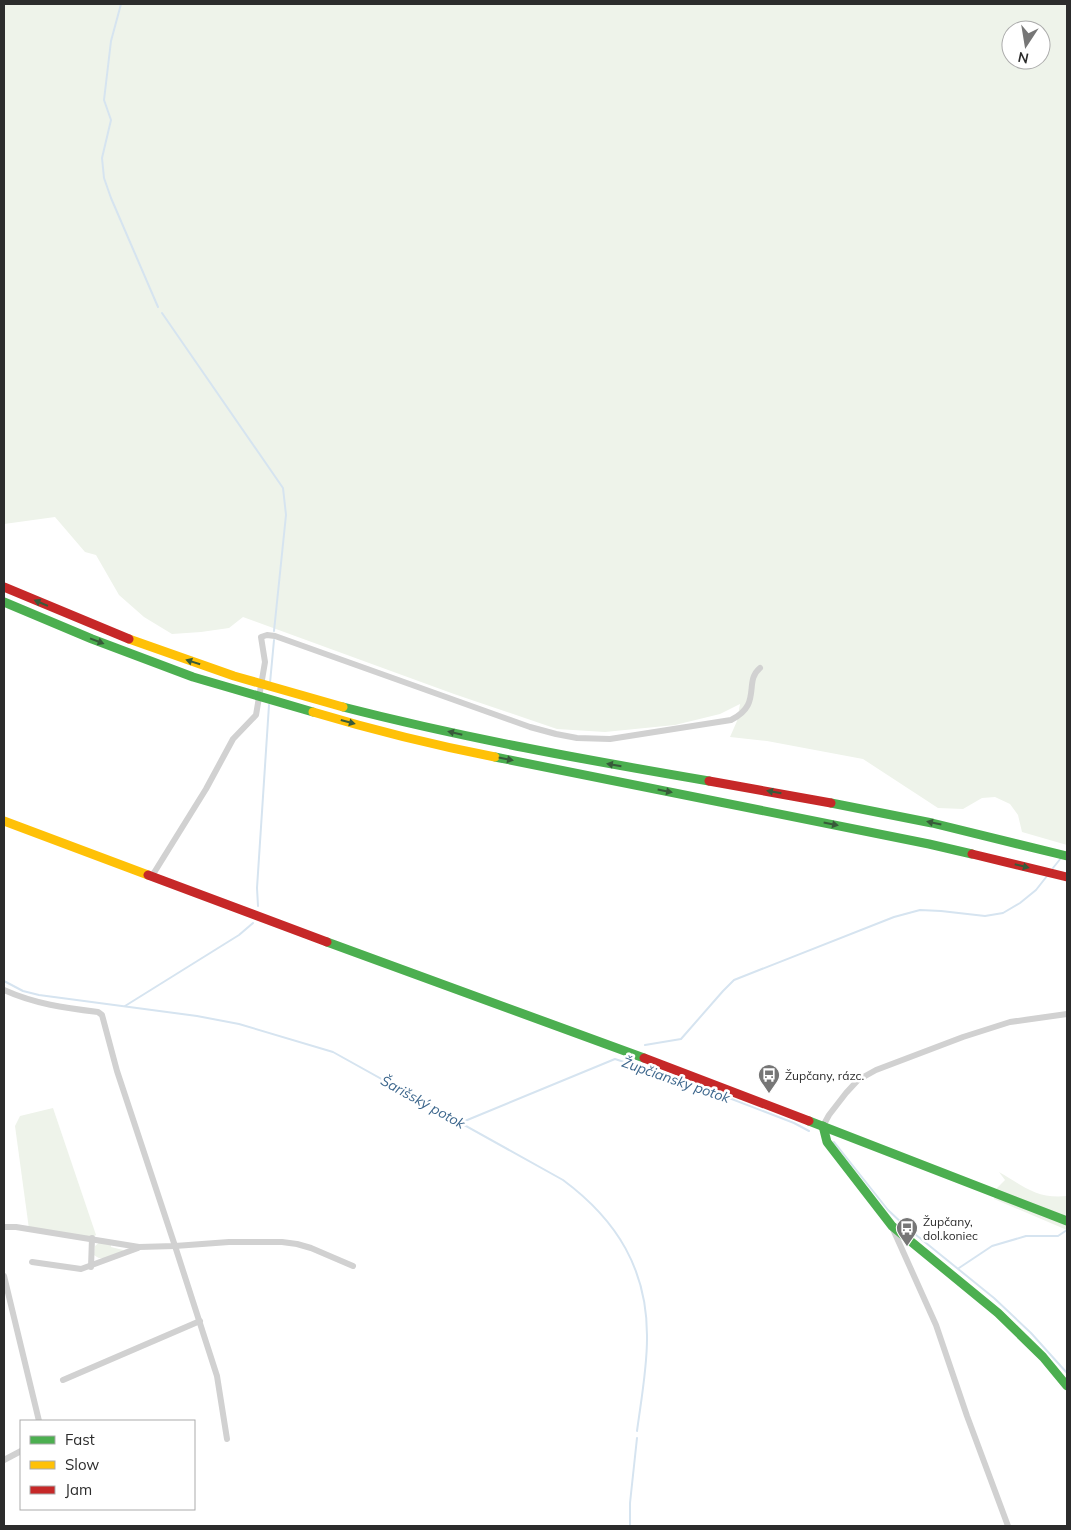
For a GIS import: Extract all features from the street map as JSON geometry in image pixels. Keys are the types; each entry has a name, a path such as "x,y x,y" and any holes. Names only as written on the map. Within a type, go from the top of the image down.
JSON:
{"main road":[{"path":"4,587 114,634 179,658 366,713 516,746 848,805 981,834 1067,856"},
{"path":"4,602 143,659 301,710 371,729 452,748 978,855 1067,877"},
{"path":"4,821 532,1018 680,1071 1067,1221"},
{"path":"823,1126 827,1142 892,1226 998,1313 1043,1358 1067,1386"}],"street":[{"path":"152,876 206,790 233,739 256,715 265,662 261,637 267,635 276,636 530,727 556,734 593,740 643,735 731,720 748,706 751,699 754,675 760,668"},
{"path":"4,990 31,1001 98,1012 102,1015 117,1071 217,1376 227,1439"},
{"path":"823,1126 829,1115 858,1080 876,1070 963,1037 1010,1022 1067,1014"},
{"path":"892,1226 936,1325 977,1444 1008,1526"},
{"path":"4,1228 16,1227 139,1247 229,1242 290,1243 311,1248 354,1266"},
{"path":"90,1267 92,1238"},
{"path":"32,1262 81,1269 139,1247"},
{"path":"4,1276 40,1420"},
{"path":"63,1380 200,1321"},
{"path":"4,1460 20,1452"}],"shaded area":[{"path":"4,4 1067,4 1067,845 1022,832 1018,815 1010,804 995,797 982,798 963,809 938,808 863,759 767,741 730,737 737,721 740,704 720,714 675,725 605,732 557,729 454,694 243,617 229,628 172,634 144,617 119,595 96,555 85,552 55,517 4,524"},
{"path":"53,1108 96,1235 91,1238 29,1229 15,1126 20,1116"},
{"path":"999,1172 1023,1187 1038,1193 1067,1196 1067,1230 994,1199 996,1189 1005,1180"},
{"path":"101,1241 111,1243 111,1247 123,1250 123,1252 108,1258 97,1257 94,1255 95,1246"}],"waterway":[{"path":"121,4 111,41 104,100 111,120 102,158 104,178 158,307"},
{"path":"162,313 283,488 286,515 274,631"},
{"path":"270,683 274,640"},
{"path":"258,906 257,888 269,705"},
{"path":"1053,868 1061,858"},
{"path":"645,1045 681,1039 734,980 894,917 920,910 985,916 1003,913 1020,903 1036,890 1047,876"},
{"path":"125,1006 239,935 253,923"},
{"name":"Šarišský potok","path":"4,981 23,991 39,995 197,1016 239,1024 333,1052 563,1180 582,1195 614,1230 626,1249 642,1291 646,1314 647,1350 637,1431"},
{"name":"Župčiansky potok","path":"460,1123 615,1059 703,1088 794,1123 809,1131"},
{"name":"Župčiansky potok","path":"834,1142 888,1210 994,1298 1031,1333 1067,1373"},
{"path":"959,1268 992,1246 1026,1236 1058,1236 1067,1230"},
{"name":"Šarišský potok","path":"630,1526 630,1503 637,1438"}],"traffic: fast":[{"path":"4,602 92,639 193,677 313,712"},
{"path":"343,707 525,748 709,781"},
{"path":"495,757 972,854"},
{"path":"831,803 932,823 1067,856"},
{"path":"327,942 644,1058"},
{"path":"809,1121 1067,1221"},
{"path":"823,1126 827,1142 892,1226 998,1313 1043,1357 1067,1386"}],"traffic: slow":[{"path":"129,639 234,676 343,707"},
{"path":"313,712 403,737 495,757"},
{"path":"4,821 148,875"}],"traffic: jam":[{"path":"4,587 129,639"},
{"path":"709,781 831,803"},
{"path":"972,854 1067,877"},
{"path":"148,875 327,942"},
{"path":"644,1058 809,1121"}],"place":[{"name":"Župčany, rázc.","path":"769,1094"},
{"name":"Župčany, dol.koniec","path":"907,1247"}]}
